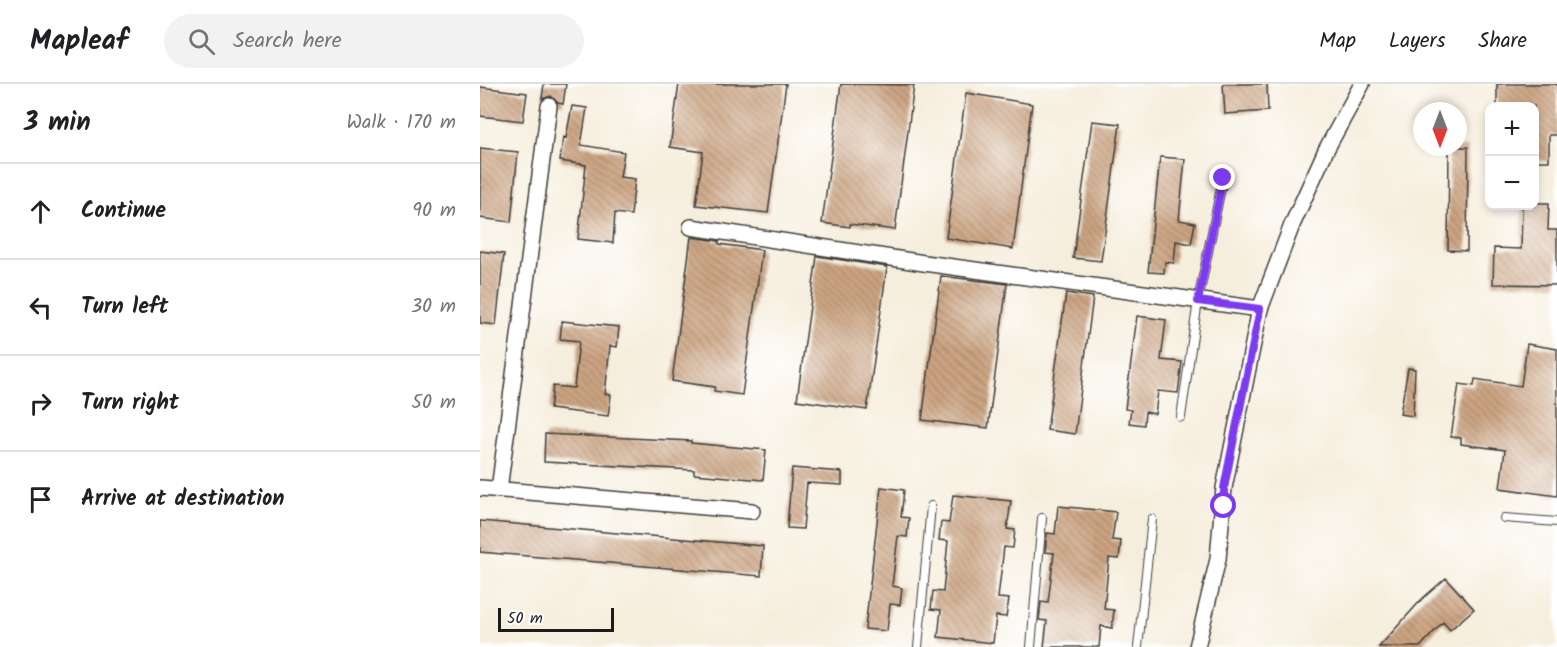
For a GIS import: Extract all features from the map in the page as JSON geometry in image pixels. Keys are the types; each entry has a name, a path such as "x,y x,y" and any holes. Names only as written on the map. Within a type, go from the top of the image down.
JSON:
{"street":[{"path":"1197,647 1218,559 1224,488 1260,309 1292,225 1326,150 1362,84"},
{"path":"499,490 549,106"},
{"path":"692,227 924,263 1260,309"},
{"path":"480,488 752,511"}],"lane":[{"path":"1181,417 1198,301 1223,178"},
{"path":"918,647 931,506"},
{"path":"1031,647 1042,518"},
{"path":"1504,518 1557,522"},
{"path":"1138,647 1152,519"}],"building":[{"path":"544,84 566,84 563,104 558,103 551,96 542,99"},
{"path":"679,84 786,84 768,213 696,205 703,152 670,147"},
{"path":"841,84 914,85 895,230 822,223"},
{"path":"1223,84 1267,84 1268,111 1225,114"},
{"path":"1497,84 1557,84 1557,135 1549,135 1549,161 1539,161 1539,102 1497,102"},
{"path":"480,87 527,93 523,121 480,116"},
{"path":"966,93 1032,104 1013,249 946,238"},
{"path":"572,106 587,108 581,145 624,152 620,177 635,179 631,215 615,213 613,243 578,239 586,165 560,161 563,137 566,138"},
{"path":"1092,121 1120,124 1101,261 1073,258"},
{"path":"1468,147 1467,251 1448,250 1449,156 1467,156"},
{"path":"480,148 518,152 511,222 480,218"},
{"path":"1160,157 1185,159 1179,220 1195,223 1191,244 1176,241 1174,263 1165,262 1164,273 1148,272"},
{"path":"1539,203 1549,203 1548,230 1557,230 1557,285 1493,284 1494,248 1521,249 1522,210 1539,210"},
{"path":"691,237 719,241 719,244 762,250 742,395 714,391 715,387 672,381"},
{"path":"480,251 504,254 496,325 480,323"},
{"path":"817,256 887,267 867,410 797,400"},
{"path":"941,276 1007,284 988,428 922,420"},
{"path":"1066,293 1093,297 1075,434 1047,430"},
{"path":"1137,316 1166,320 1161,360 1182,362 1178,393 1158,391 1155,414 1145,412 1144,425 1129,423 1131,410 1125,409"},
{"path":"562,321 619,327 617,347 610,346 605,394 611,395 608,416 550,409 553,386 574,388 579,341 560,339"},
{"path":"1527,344 1557,349 1557,496 1500,488 1505,450 1461,444 1461,438 1451,437 1459,384 1474,386 1475,379 1521,386"},
{"path":"1408,368 1415,369 1413,416 1400,414"},
{"path":"545,434 691,441 691,443 766,450 763,480 694,474 694,470 544,462"},
{"path":"792,468 842,472 842,485 807,483 803,529 787,528"},
{"path":"881,487 904,490 901,517 909,518 907,537 898,536 892,586 902,588 900,605 890,604 887,631 865,629"},
{"path":"953,495 1011,501 1007,529 1015,530 1013,548 1004,547 998,598 1009,599 1006,617 996,616 993,643 938,637 941,610 931,609 933,591 943,592 948,541 939,540 941,522 949,523"},
{"path":"1058,506 1116,512 1112,540 1121,541 1119,559 1109,558 1104,609 1114,610 1112,628 1101,626 1099,647 1044,647 1047,621 1039,620 1041,602 1048,603 1054,553 1045,552 1047,533 1055,534"},
{"path":"480,521 763,546 761,576 480,552"},
{"path":"1446,578 1474,609 1450,630 1443,622 1420,647 1379,647 1422,599"}],"route":[{"path":"1223,178 1198,301 1260,309 1224,488 1224,506"}]}
